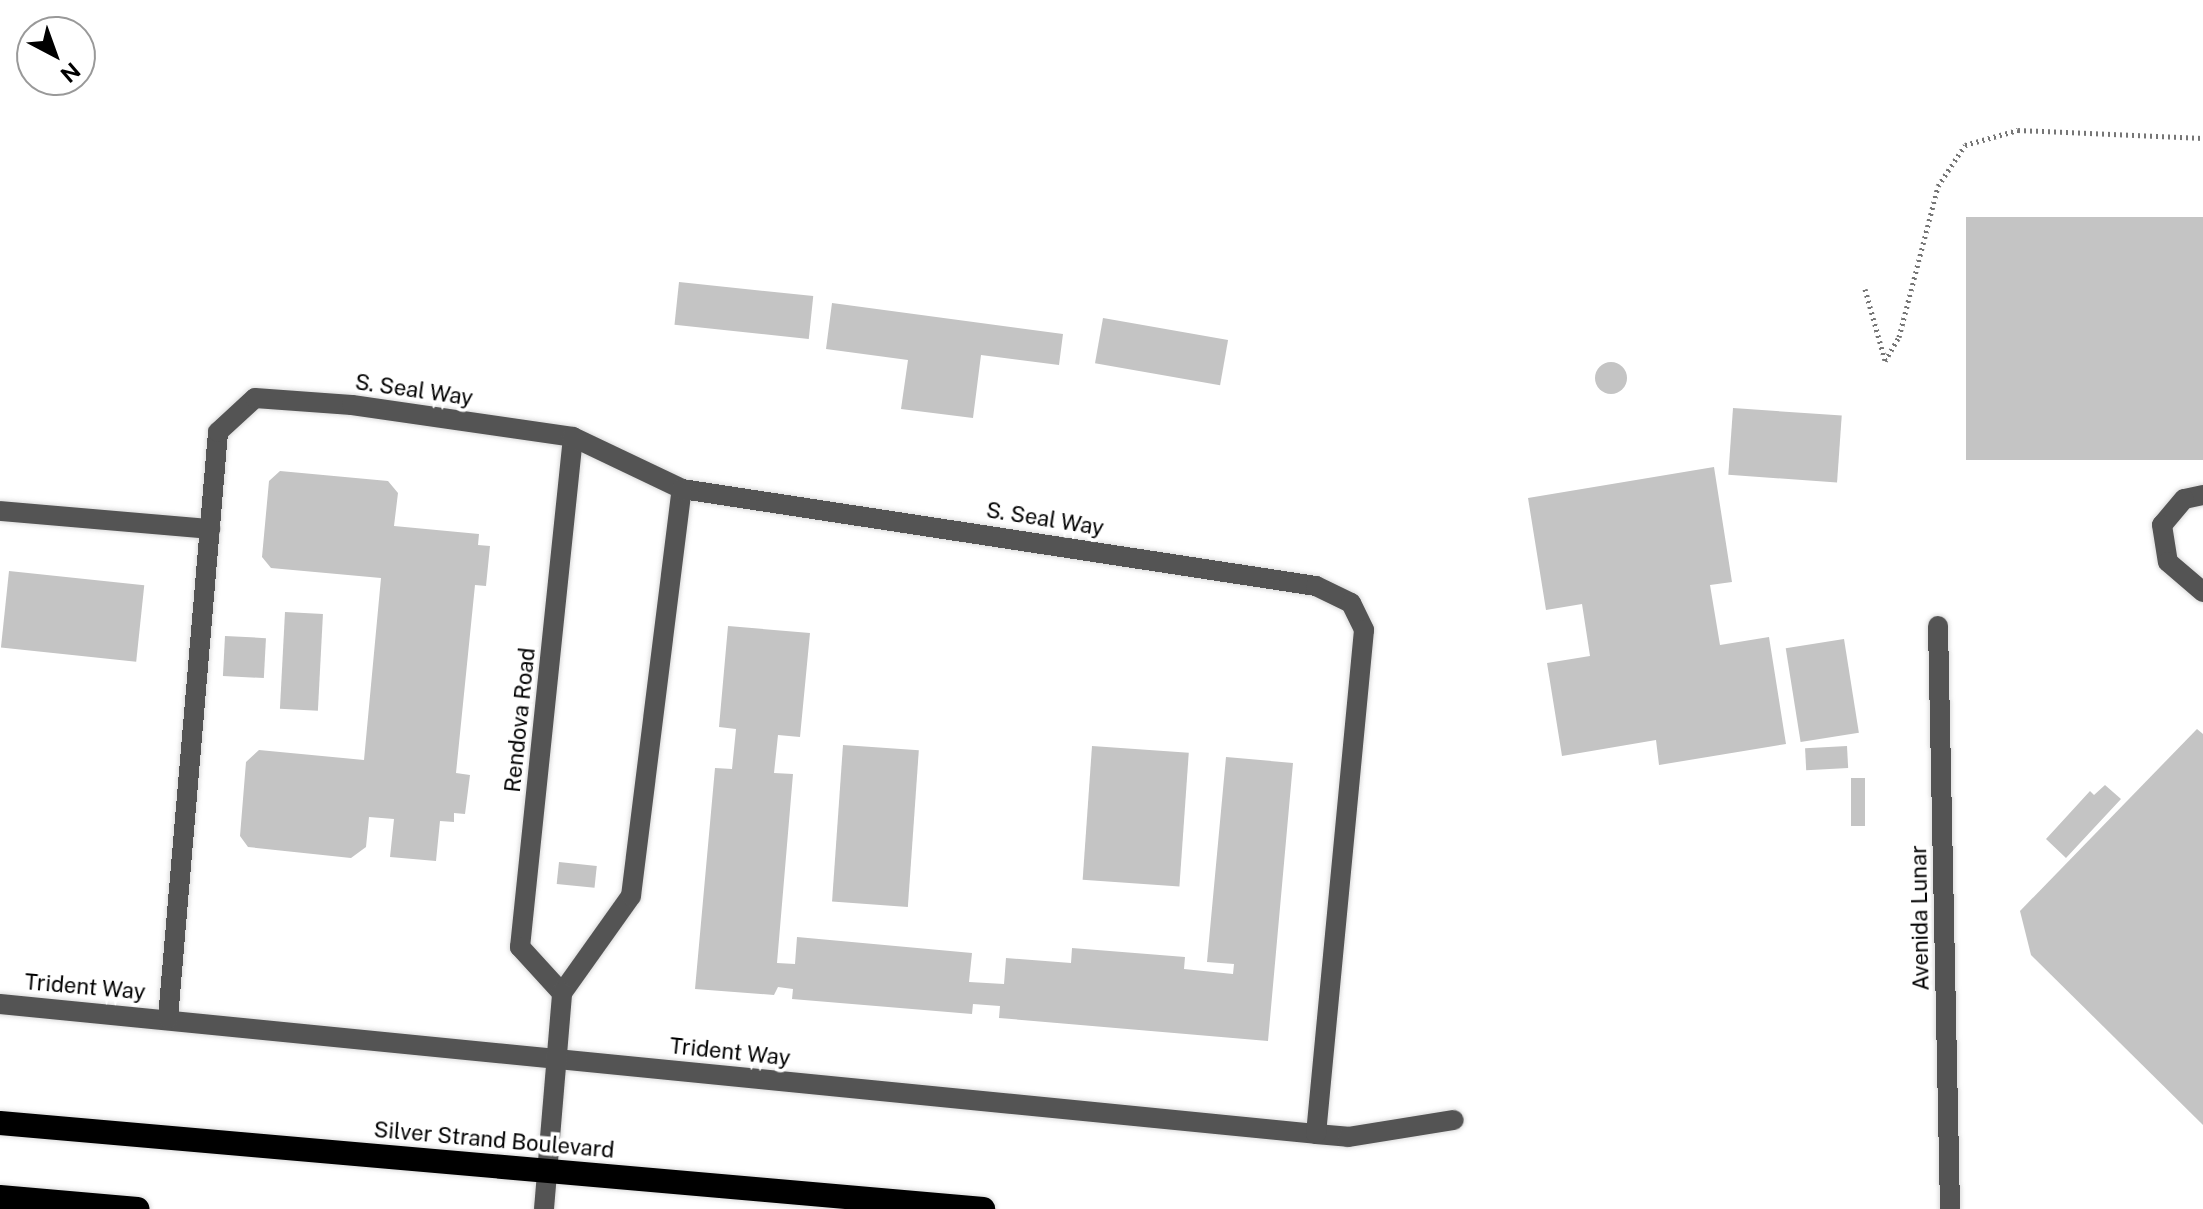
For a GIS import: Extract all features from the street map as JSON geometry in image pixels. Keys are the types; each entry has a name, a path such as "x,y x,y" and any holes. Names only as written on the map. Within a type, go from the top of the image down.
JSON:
{"highway":[{"name":"Silver Strand Boulevard","path":"0,1123 983,1209"},
{"path":"0,1197 137,1209"}],"street":[{"name":"S. Seal Way","path":"210,529 218,432 255,398 352,405 573,437 682,489 1316,586 1351,603 1364,630 1316,1134"},
{"name":"Rendova Road","path":"562,993 520,947 573,437"},
{"path":"544,1209 562,993 631,896 682,489"},
{"path":"2203,495 2184,499 2162,525 2168,562 2203,592"},
{"path":"0,511 210,529 168,1018"},
{"name":"Avenida Lunar","path":"1938,626 1950,1209"},
{"name":"Trident Way","path":"0,1004 168,1018 1348,1137 1454,1120"}],"path":[{"path":"1865,289 1885,361 1899,337 1938,186 1947,165 1976,140 2018,130 2203,138"}],"building":[{"path":"1966,217 2203,217 2203,460 1966,460"},
{"path":"679,282 813,296 809,339 675,325"},
{"path":"832,303 1063,334 1059,365 981,355 973,418 901,409 908,360 826,349"},
{"path":"1103,318 1228,340 1220,385 1095,363"},
{"path":"1611,362 1622,367 1627,378 1622,389 1611,394 1600,389 1595,378 1600,367"},
{"path":"1733,408 1842,416 1837,482 1728,475"},
{"path":"1714,467 1732,582 1710,585 1720,645 1769,637 1786,744 1659,765 1656,740 1562,756 1547,663 1590,656 1582,604 1546,610 1528,498"},
{"path":"280,471 388,481 398,493 394,526 479,534 478,545 490,546 486,586 475,585 456,773 470,775 465,814 454,813 454,822 440,821 436,861 390,857 394,819 369,817 366,847 351,858 248,847 240,836 246,762 259,750 364,760 381,578 271,568 262,557 269,481"},
{"path":"9,571 144,585 136,662 1,648"},
{"path":"285,612 323,614 318,711 280,709"},
{"path":"728,626 810,633 800,737 778,735 774,773 793,774 777,963 795,964 797,937 972,953 969,982 1004,984 1006,958 1071,963 1072,948 1185,957 1184,969 1233,974 1234,964 1207,962 1226,757 1293,763 1268,1041 999,1018 1000,1006 973,1004 972,1014 792,999 793,989 778,987 774,995 695,989 715,768 732,769 736,729 719,727"},
{"path":"225,636 266,638 264,678 223,676"},
{"path":"1844,639 1859,733 1801,742 1786,648"},
{"path":"2197,729 2203,734 2203,1125 2031,955 2020,911"},
{"path":"843,745 919,750 908,907 832,902"},
{"path":"1092,746 1189,753 1179,886 1083,880"},
{"path":"1847,746 1848,768 1806,770 1805,748"},
{"path":"1851,778 1865,778 1865,826 1851,826"},
{"path":"2105,785 2121,799 2066,858 2046,839 2090,791 2094,795"},
{"path":"559,862 597,866 594,888 557,884"}]}
